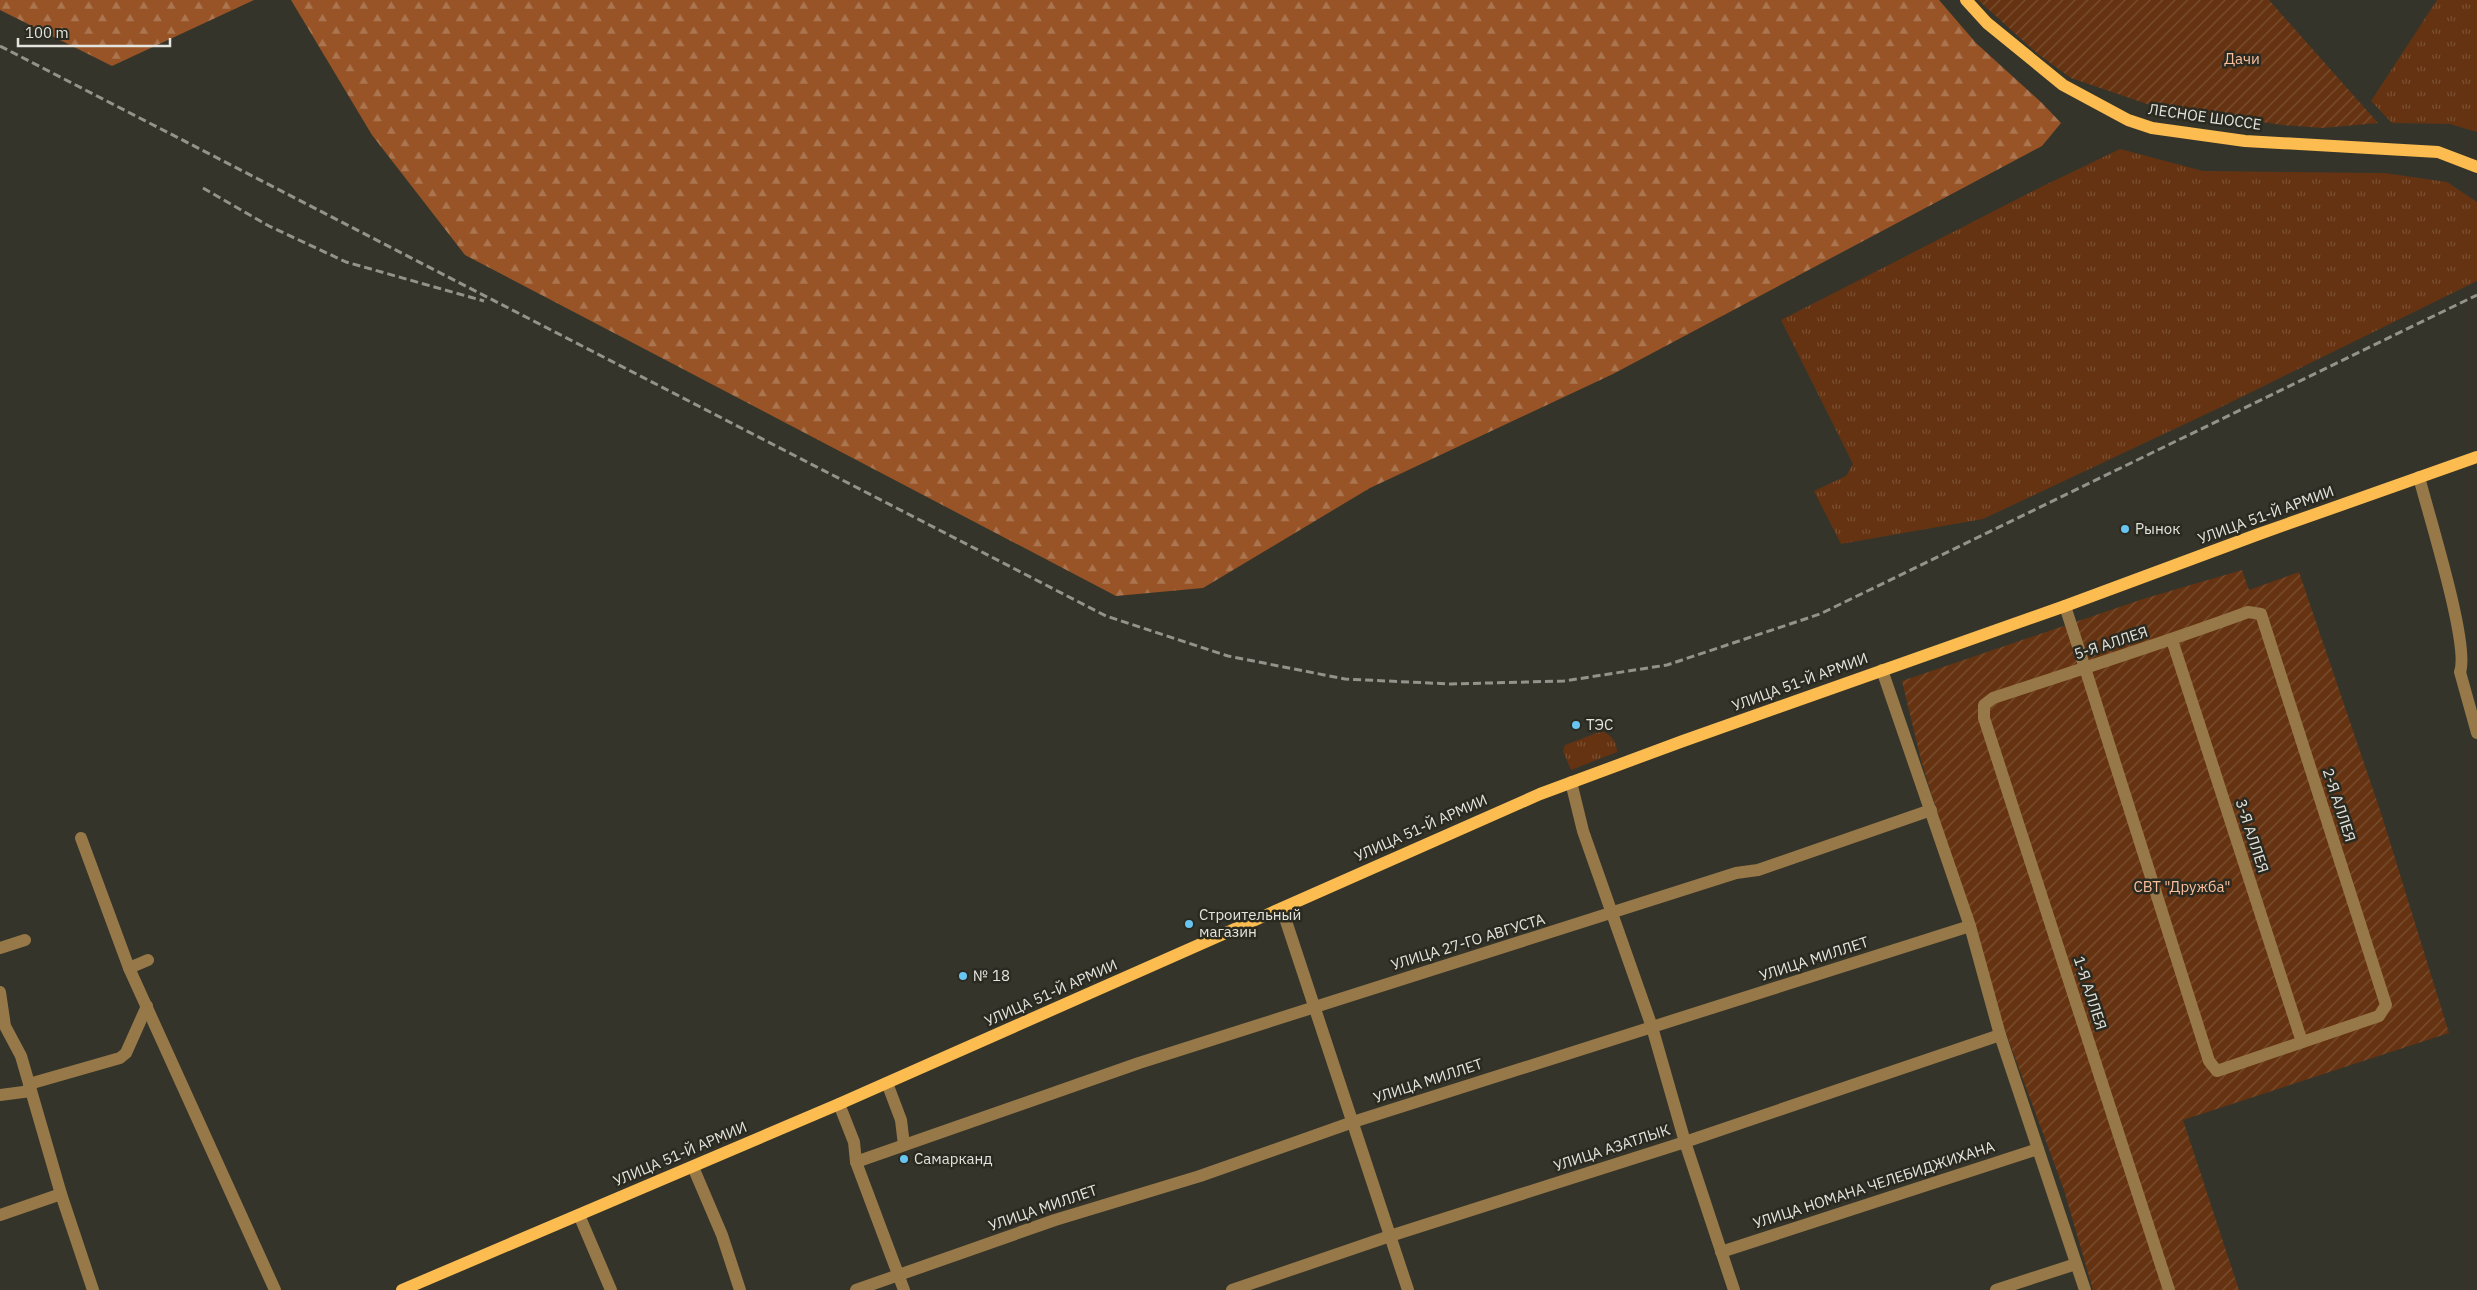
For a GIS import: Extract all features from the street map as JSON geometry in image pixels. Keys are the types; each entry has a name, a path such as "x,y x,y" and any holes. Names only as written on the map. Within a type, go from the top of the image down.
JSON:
{"main road":[{"name":"ЛЕСНОЕ ШОССЕ","path":"1966,0 1987,23 2063,85 2128,120 2152,128 2245,141 2438,152 2477,167"},
{"name":"УЛИЦА 51-Й АРМИИ","path":"402,1290 839,1104 1452,832 1571,782 2477,457"}],"street":[{"path":"2419,478 2458,627 2463,663 2460,672 2477,732"},
{"path":"2065,606 2209,1061 2217,1071 2302,1042"},
{"name":"5-Я АЛЛЕЯ","path":"1984,705 1993,698 2172,640 2248,612"},
{"name":"2-Я АЛЛЕЯ","path":"2248,612 2261,614 2265,625 2386,1005 2379,1016 2302,1042"},
{"name":"3-Я АЛЛЕЯ","path":"2172,640 2302,1042"},
{"path":"1882,670 1970,926 2000,1035 2084,1290"},
{"name":"1-Я АЛЛЕЯ","path":"1984,705 1984,718 2169,1290"},
{"path":"1571,782 1583,831 1652,1027 1684,1142 1734,1290"},
{"name":"УЛИЦА 27-ГО АВГУСТА","path":"856,1162 1015,1105 1314,1007 1613,913 1736,872 1758,870 1931,810"},
{"path":"81,838 129,968 275,1290"},
{"path":"1282,909 1408,1290"},
{"name":"УЛИЦА МИЛЛЕТ","path":"856,1290 1055,1220 1200,1176 1353,1122 1970,926"},
{"path":"0,948 25,940"},
{"path":"129,968 148,960"},
{"path":"0,992 5,1026 21,1056 61,1194 93,1290"},
{"path":"0,1095 30,1088 120,1058 126,1053 147,1006"},
{"name":"УЛИЦА АЗАТЛЫК","path":"1232,1290 1390,1236 1684,1142 2000,1035"},
{"path":"887,1083 901,1120 904,1145"},
{"path":"839,1104 854,1142 856,1162 904,1290"},
{"name":"УЛИЦА НОМАНА ЧЕЛЕБИДЖИХАНА","path":"1721,1252 2038,1149"},
{"path":"693,1167 722,1235 740,1290"},
{"path":"0,1215 61,1194"},
{"path":"579,1214 611,1290"},
{"path":"1996,1290 2076,1264"}],"green space":[{"path":"0,0 254,0 112,66 0,10"},
{"path":"291,0 1939,0 1976,43 2042,103 2061,123 2042,146 1613,374 1370,488 1203,588 1116,596 465,255 372,135"},
{"name":"Дачи","path":"1978,0 2269,0 2378,123 2322,128 2283,125 2159,108 2071,78 2038,54"},
{"path":"2437,0 2477,0 2477,132 2450,124 2392,123 2371,101"},
{"path":"2120,149 2203,171 2384,173 2447,182 2477,202 2477,281 2219,408 1983,519 1841,544 1814,491 1846,476 1853,464 1781,320 2041,187"},
{"name":"СВТ \"Дружба\"","path":"2242,570 2249,590 2299,572 2381,813 2449,1033 2183,1120 2239,1290 2093,1290 2064,1190 2004,1028 1921,760 1902,681 2143,599"},
{"path":"1602,731 1613,739 1617,752 1571,770 1563,751 1565,745"}],"railway":[{"path":"0,46 1106,616 1228,656 1345,679 1451,684 1564,681 1667,665 1820,614 2477,295"},
{"path":"203,188 269,226 346,262 484,301"}],"place":[{"name":"Рынок","path":"2125,529"},
{"name":"ТЭС","path":"1576,725"},
{"name":"Строительный магазин","path":"1189,924"},
{"name":"№ 18","path":"963,976"},
{"name":"Самарканд","path":"904,1159"}]}
